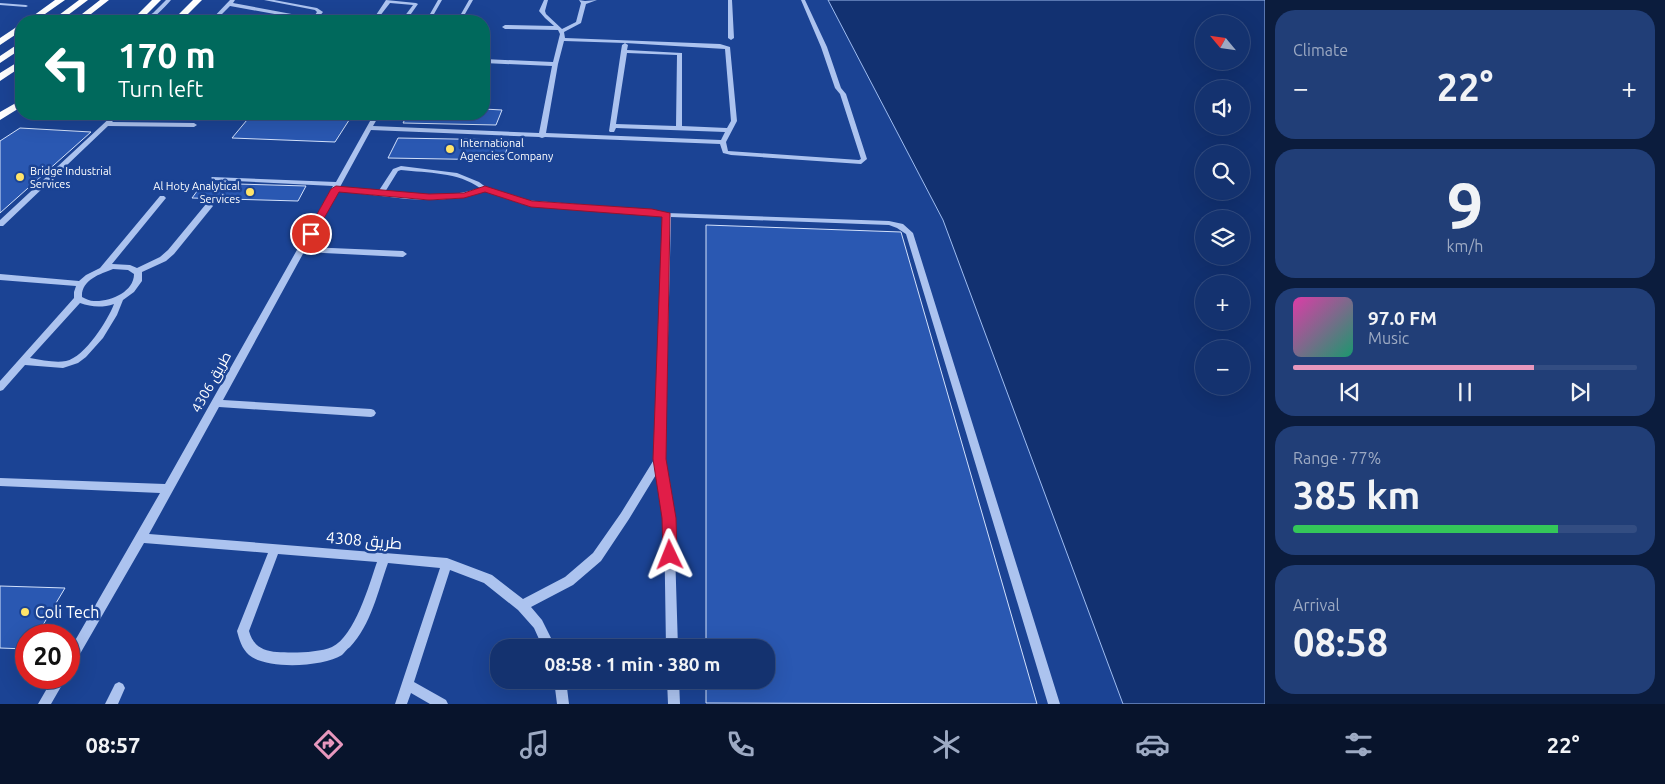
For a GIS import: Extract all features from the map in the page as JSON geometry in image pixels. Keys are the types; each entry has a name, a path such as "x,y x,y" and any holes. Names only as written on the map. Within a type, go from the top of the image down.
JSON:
{"highway":[{"path":"39,15 61,0"},
{"path":"63,15 84,0"},
{"path":"85,15 105,0"},
{"path":"141,15 157,0"},
{"path":"182,15 198,0"},
{"path":"0,42 15,31"},
{"path":"0,60 15,49"},
{"path":"0,78 15,67"},
{"path":"0,117 15,107"},
{"path":"0,121 15,112"}],"street":[{"path":"153,15 170,0"},
{"path":"266,0 303,6 320,11 317,15"},
{"path":"431,15 440,0"},
{"path":"462,15 471,0"},
{"path":"546,0 542,12 544,16 561,30"},
{"path":"505,27 561,30 578,23 583,1 595,0"},
{"path":"730,0 731,38"},
{"path":"561,39 720,46 728,48 734,121 723,142 725,152 861,162 864,158 843,94 838,88 824,47 803,0"},
{"path":"379,15 388,1 416,4 408,15"},
{"path":"218,15 232,2 290,15 303,6"},
{"path":"0,4 26,6"},
{"path":"542,136 561,39 561,30"},
{"path":"611,136 626,42"},
{"path":"624,51 680,54 679,128"},
{"path":"490,61 555,64"},
{"path":"0,224 111,120"},
{"name":"طريق 4306","path":"80,643 217,403 374,120"},
{"path":"107,124 194,125"},
{"path":"613,126 729,130"},
{"path":"370,128 542,136 611,136 723,142"},
{"path":"380,194 394,170 401,168 455,174 477,183 485,189 531,204 652,212 667,215 889,223 900,226 909,232 1054,704"},
{"path":"214,178 337,186 409,197 453,196 485,189"},
{"path":"102,270 162,198"},
{"path":"138,271 163,259 171,252 208,206"},
{"path":"667,215 660,459 669,518 672,639"},
{"path":"302,249 403,254"},
{"path":"124,266 132,267 138,271 140,277 137,284 119,299 95,305 85,304 78,300 76,292 80,284 102,270 124,266"},
{"path":"0,277 80,284"},
{"path":"22,361 67,364 75,361 84,354 117,310 119,299"},
{"path":"0,386 78,300"},
{"path":"217,403 371,413"},
{"path":"522,606 570,580 597,556 625,516 660,459"},
{"path":"0,482 168,489"},
{"name":"طريق 4308","path":"141,538 447,563 488,579 522,606 538,624 546,639"},
{"path":"276,549 243,631 245,642 252,649 266,657 294,660 336,651 352,635 361,618 384,558"},
{"path":"401,704 447,563"},
{"path":"408,685 442,704"},
{"path":"111,704 119,688"},
{"path":"44,704 53,689"},
{"path":"561,689 563,704"},
{"path":"673,689 674,704"}],"water":[{"path":"828,0 1265,0 1265,704 1123,704 943,220"}],"building":[{"path":"490,109 502,110 496,125 403,123 405,120 490,120"},
{"path":"247,120 349,120 335,142 232,138"},
{"name":"Bridge Industrial Services","path":"20,128 91,132 0,213 0,141"},
{"name":"International Agencies Company","path":"398,138 509,140 504,160 388,158"},
{"name":"Al Hoty Analytical Services","path":"203,183 306,186 298,201 192,198"},
{"path":"706,225 901,232 1037,704 706,703 706,689 775,689 775,639 706,639"},
{"name":"Coli Tech","path":"0,586 65,588 44,624 15,624 15,649 0,648"}],"place":[{"name":"International Agencies Company","path":"450,149"},
{"name":"Bridge Industrial Services","path":"20,177"},
{"name":"Al Hoty Analytical Services","path":"250,192"},
{"name":"Coli Tech","path":"25,612"}],"route":[{"path":"311,234 336,189 409,197 429,197 464,195 485,189 531,204 652,212 667,215 660,459 669,518 670,555"}]}
